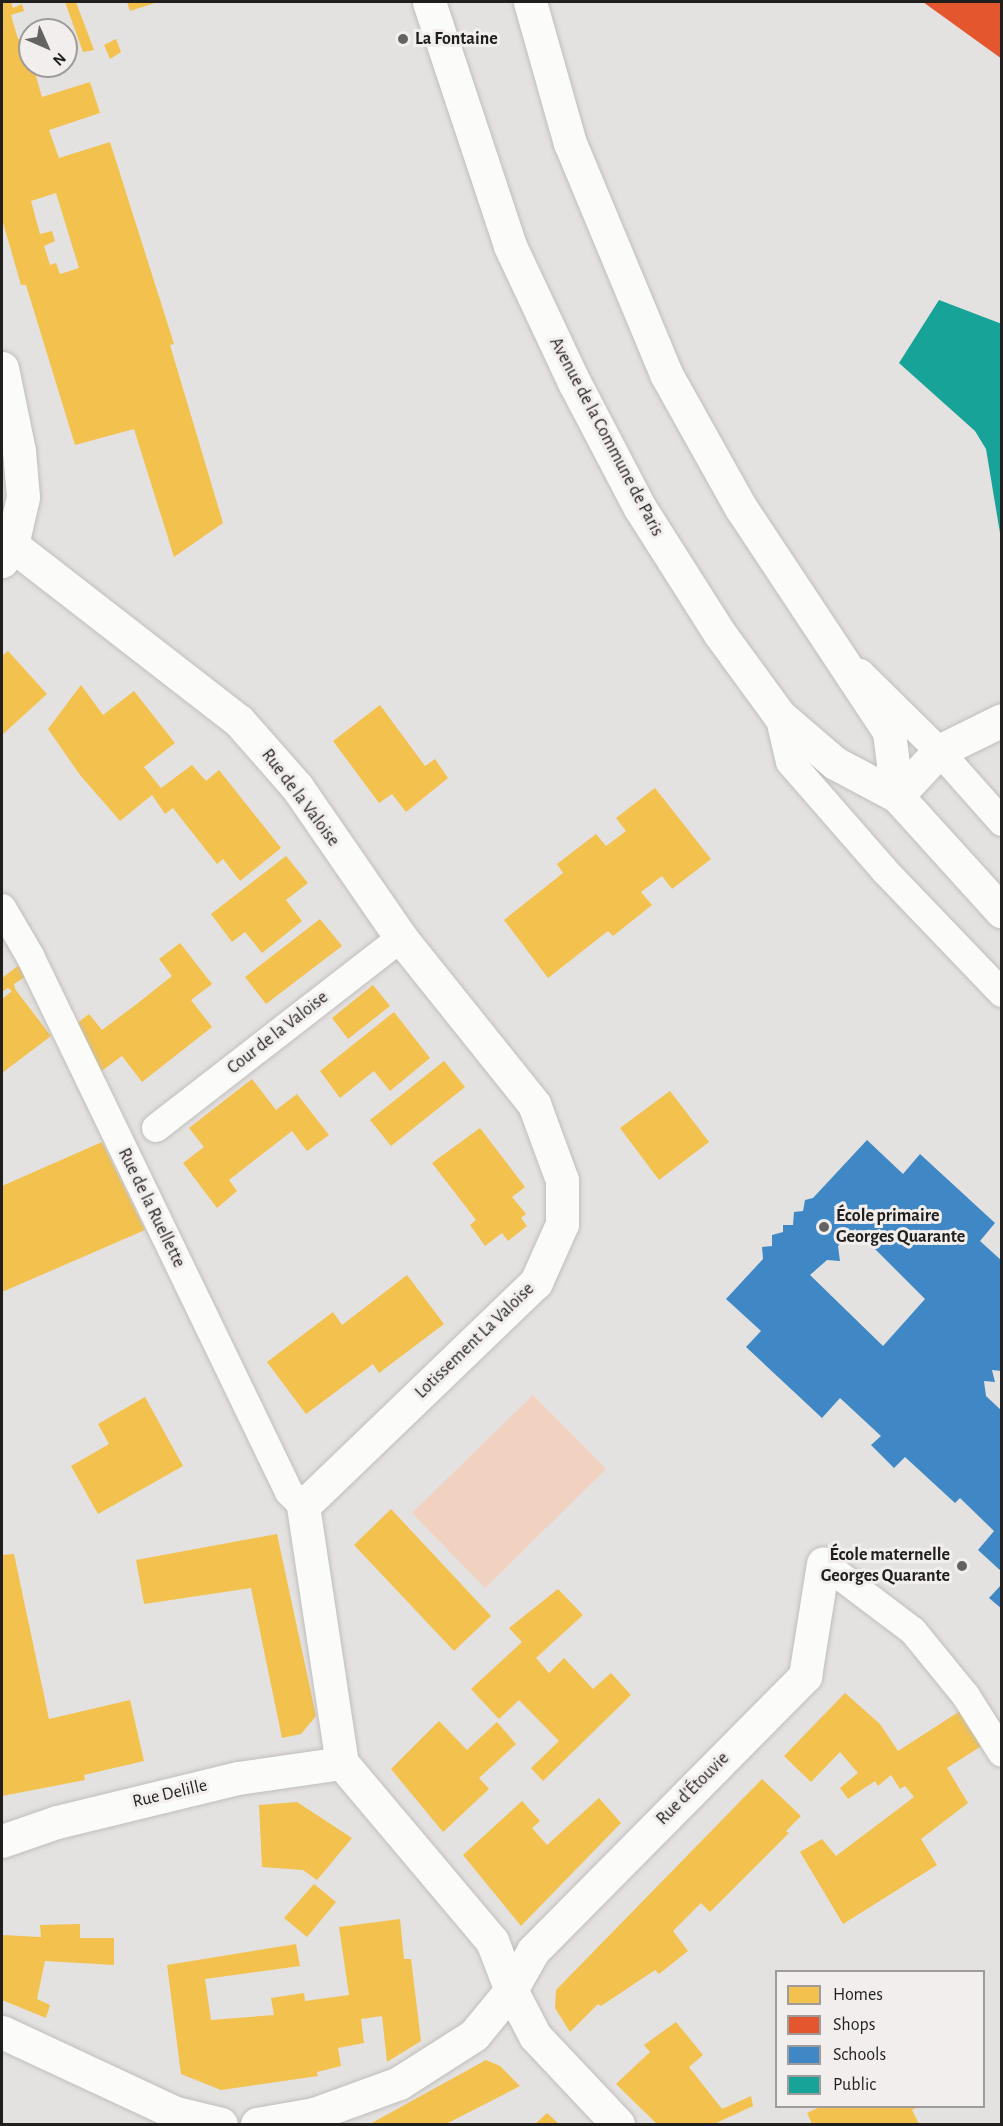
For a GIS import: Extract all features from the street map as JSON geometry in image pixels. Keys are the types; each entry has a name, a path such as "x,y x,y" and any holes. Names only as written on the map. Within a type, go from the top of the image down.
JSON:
{"street":[{"name":"Avenue de la Commune de Paris","path":"429,2 510,246 574,382 640,508 720,634 779,715 835,763 897,796 1002,912"},
{"path":"530,2 570,143 666,374 741,508 839,652 889,732 897,796"},
{"path":"2,368 19,451 23,497 7,553"},
{"name":"Rue de la Valoise","path":"7,553 239,721 297,787 401,938 534,1104"},
{"path":"897,796 939,751 1002,720"},
{"name":"Lotissement La Valoise","path":"303,1506 536,1282 562,1224 562,1180 534,1104"},
{"path":"303,1506 342,1763 492,1941 511,1990 535,2036 618,2124"},
{"name":"Rue d'Étouvie","path":"257,2124 314,2114 399,2083 474,2035 511,1990 533,1951 805,1676 823,1563"},
{"name":"Rue Delille","path":"2,1841 57,1821 238,1778 342,1763"},
{"path":"2,2032 176,2113 221,2124"}],"lane":[{"path":"839,652 939,751 1002,822"},
{"path":"779,715 790,762 885,871 1002,993"},
{"name":"Rue de la Ruellette","path":"2,908 30,956 289,1492 303,1506"},
{"name":"Cour de la Valoise","path":"156,1128 401,938"},
{"path":"823,1563 914,1631 966,1696 1002,1753"}],"shaded area":[{"path":"533,1395 606,1469 485,1588 412,1513"}],"building: Homes":[{"path":"2,2 11,2 13,8 22,4 24,11 11,15 18,39 18,78 36,78 42,97 90,82 100,113 49,130 59,158 110,142 174,344 170,345 223,523 174,557 134,429 75,445 26,285 21,285 2,219","holes":["56,193 79,268 60,274 56,263 50,265 44,246 55,241 52,231 40,234 31,201"]},
{"path":"65,2 76,2 94,50 83,52 78,38 78,18 71,18"},
{"path":"127,2 158,2 130,11"},
{"path":"116,39 121,52 110,59 104,45"},
{"path":"8,651 47,694 2,735 2,656"},
{"path":"81,685 103,715 134,691 175,743 144,767 161,788 192,765 206,781 219,770 281,848 240,881 223,859 217,864 173,808 165,814 152,795 120,821 80,775 48,729"},
{"path":"380,705 425,766 435,759 448,778 406,812 392,794 379,803 333,741"},
{"path":"655,788 711,859 672,889 662,876 641,892 652,905 613,936 608,931 548,978 504,920 563,873 557,864 596,834 606,846 626,831 616,818"},
{"path":"286,856 308,883 286,900 302,921 262,953 245,932 232,942 211,914"},
{"path":"320,919 342,946 266,1004 245,977"},
{"path":"180,943 212,984 191,1000 212,1027 142,1082 122,1056 96,1075 72,1027 89,1014 102,1030 138,1003 172,976 159,959"},
{"path":"22,963 28,975 14,984 15,989 51,1036 2,1073 2,999 12,991 8,988 2,992 2,978"},
{"path":"373,985 390,1006 348,1039 332,1018"},
{"path":"394,1012 430,1058 390,1091 374,1071 340,1098 320,1071"},
{"path":"444,1061 465,1087 391,1146 370,1120"},
{"path":"252,1079 276,1110 297,1094 329,1135 307,1151 292,1131 229,1180 237,1191 217,1208 183,1163 204,1147 189,1128"},
{"path":"670,1091 709,1142 659,1180 620,1128"},
{"path":"480,1128 525,1187 512,1197 526,1214 521,1218 527,1226 508,1241 502,1233 485,1246 470,1225 476,1220 432,1163"},
{"path":"102,1142 145,1230 2,1292 2,1186"},
{"path":"407,1275 444,1324 379,1373 373,1364 306,1414 267,1362 333,1312 342,1325"},
{"path":"145,1397 183,1466 98,1514 71,1466 109,1444 98,1424"},
{"path":"391,1509 491,1616 454,1651 354,1545"},
{"path":"277,1534 316,1716 301,1734 282,1738 251,1588 144,1604 136,1560"},
{"path":"14,1554 49,1719 130,1700 144,1761 84,1775 85,1780 2,1796 2,1555"},
{"path":"558,1589 583,1615 536,1658 549,1673 564,1658 593,1689 611,1673 631,1695 543,1781 531,1768 559,1741 519,1700 499,1719 471,1689 522,1642 509,1628"},
{"path":"845,1693 880,1724 898,1751 960,1711 983,1745 947,1768 968,1803 921,1839 937,1865 843,1924 800,1852 822,1839 836,1856 914,1797 905,1786 900,1789 891,1775 878,1786 875,1781 848,1799 840,1788 858,1773 840,1752 811,1782 784,1756"},
{"path":"439,1721 467,1750 497,1722 516,1744 479,1778 489,1789 443,1832 391,1769"},
{"path":"762,1779 801,1816 786,1831 789,1833 710,1912 701,1903 673,1931 688,1951 659,1974 655,1970 601,2006 598,2004 570,2032 555,2008 556,1990"},
{"path":"599,1798 621,1823 521,1926 463,1855 522,1801 540,1821 532,1828 547,1845"},
{"path":"297,1802 352,1838 317,1880 303,1870 262,1867 259,1805"},
{"path":"314,1884 336,1902 307,1937 284,1918"},
{"path":"400,1919 404,1959 411,1959 421,2041 387,2062 382,2016 361,2019 364,2043 338,2048 341,2066 317,2072 318,2076 221,2090 181,2074 167,1965 296,1944 300,1966 205,1979 211,2020 274,2015 271,1998 304,1993 305,2001 349,1995 339,1927"},
{"path":"80,1924 80,1938 114,1938 114,1965 45,1961 37,1999 50,2005 46,2018 2,2000 2,1935 41,1937 40,1925"},
{"path":"676,2022 703,2055 689,2067 722,2109 751,2096 753,2106 714,2124 657,2124 616,2084 650,2052 644,2045"},
{"path":"486,2060 500,2066 520,2086 446,2124 370,2124"},
{"path":"818,2108 916,2108 912,2110 919,2124 812,2124 807,2113"},
{"path":"547,2113 559,2124 535,2124"}],"building: Shops":[{"path":"923,2 1002,2 1002,59"}],"building: Schools":[{"path":"867,1140 903,1174 920,1154 995,1223 980,1241 1002,1261 1002,1371 992,1370 995,1382 984,1381 986,1396 1002,1411 1002,1572 978,1550 994,1531 960,1498 955,1503 905,1457 894,1468 871,1445 881,1436 840,1398 822,1418 746,1347 761,1331 726,1299 763,1259 762,1247 772,1246 772,1235 783,1232 783,1225 793,1225 794,1212 803,1211 805,1200 813,1198","holes":["855,1229 925,1299 883,1346 810,1275 827,1260 840,1261 838,1246"]},
{"path":"1002,1584 1002,1609 989,1598"}],"building: Public":[{"path":"939,300 1002,324 1002,545 986,449 975,431 899,363"}],"place":[{"name":"La Fontaine","path":"403,39"},
{"name":"École primaire Georges Quarante","path":"824,1227"},
{"name":"École maternelle Georges Quarante","path":"962,1566"}]}
